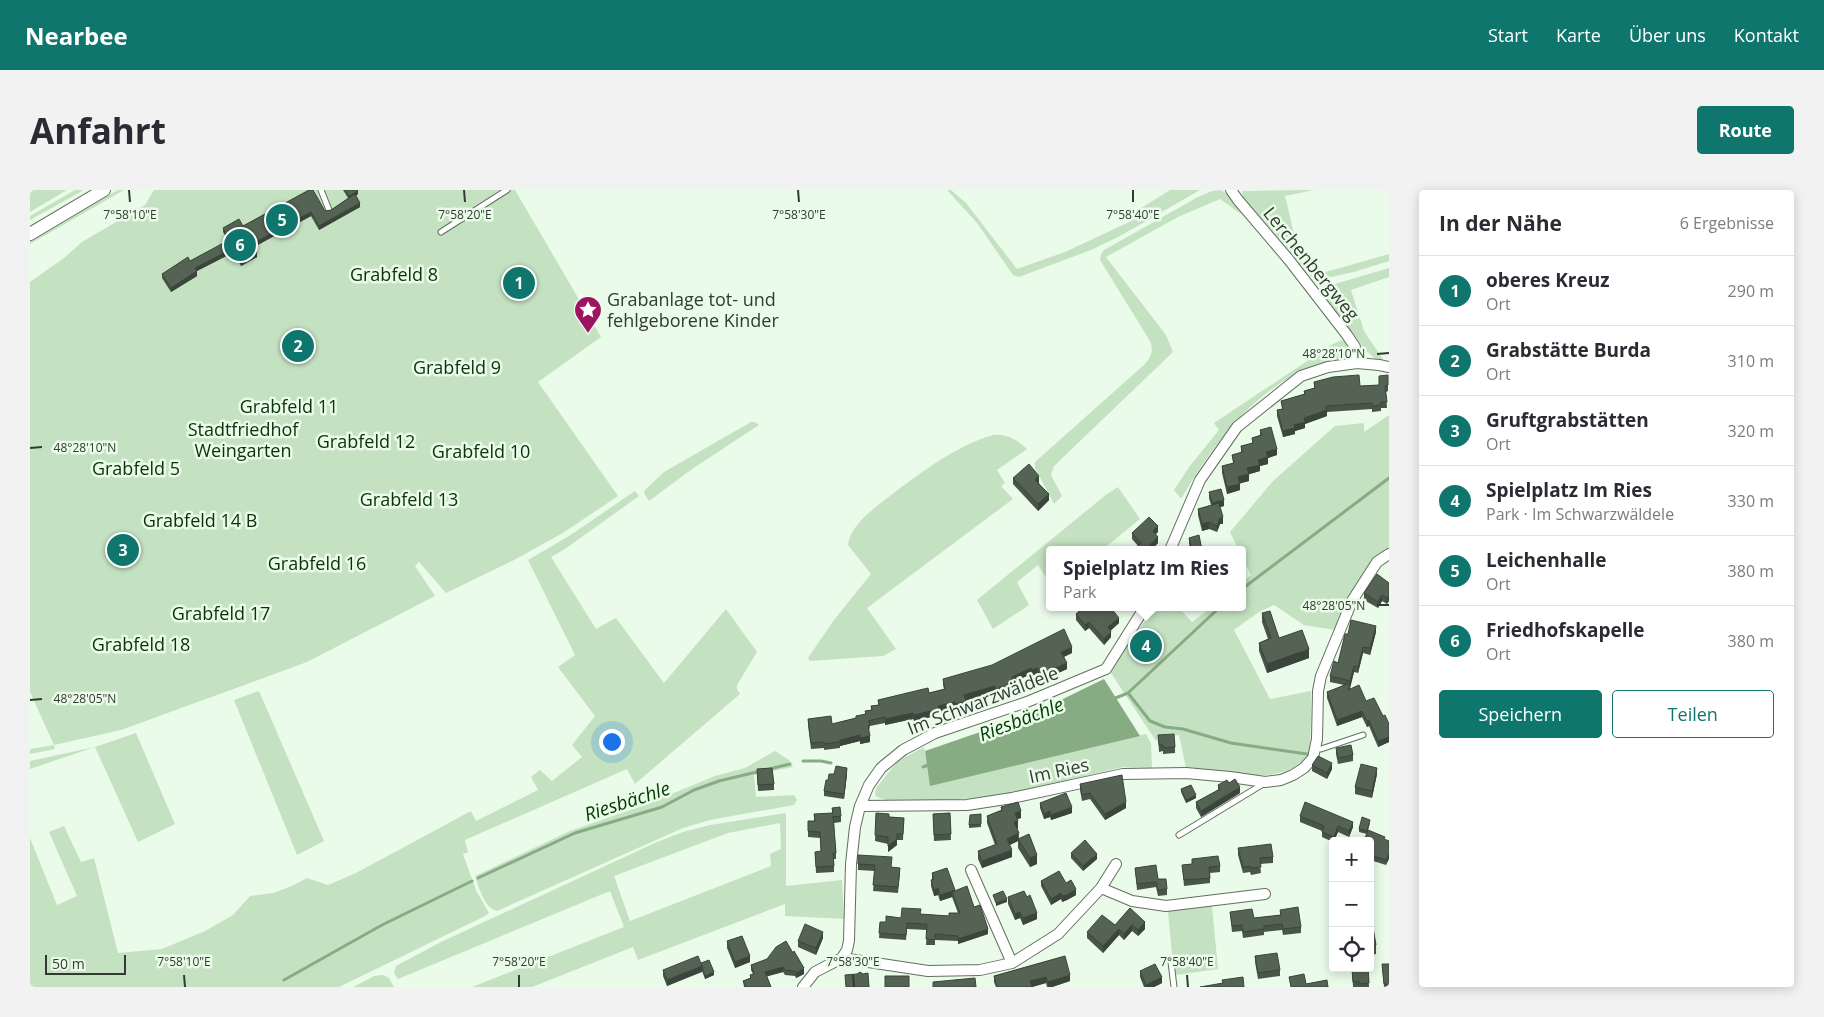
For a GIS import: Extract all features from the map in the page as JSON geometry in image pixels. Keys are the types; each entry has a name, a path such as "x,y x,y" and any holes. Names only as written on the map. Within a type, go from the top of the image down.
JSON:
{"street":[{"path":"30,234 104,190"},
{"name":"Lerchenbergweg","path":"1231,190 1289,260 1347,335 1354,347 1357,363"},
{"path":"1172,546 1200,480 1237,427 1301,376 1328,367 1357,363 1389,367"},
{"name":"Im Ries","path":"860,806 967,805 1012,798 1123,774 1186,773 1265,782 1281,780 1294,775 1313,758 1317,739 1318,692 1321,676 1352,600 1377,562 1389,554"},
{"name":"Im Schwarzwäldele","path":"842,958 847,950 849,941 851,864 855,827 860,806 869,786 881,768 903,750 935,733 1027,702 1106,669 1142,611"},
{"path":"803,987 815,972 842,958 928,971 980,970 1012,962 1058,934 1101,888 1116,864"},
{"path":"971,870 1012,962"},
{"path":"1101,888 1132,901 1166,906 1265,894"}],"lane":[{"path":"321,190 329,210"},
{"path":"441,232 507,190"},
{"path":"1315,748 1321,749 1363,735"},
{"name":"Im Ries","path":"1179,835 1265,782"},
{"path":"1171,962 1174,987"}],"green space":[{"path":"30,190 67,190 30,212"},
{"path":"75,190 84,190 30,220 30,216"},
{"path":"118,190 124,190 30,244 30,239"},
{"name":"Stadtfriedhof Weingarten","path":"154,190 515,190 601,337 538,382 618,496 563,533 516,559 446,593 419,562 415,566 435,596 307,662 121,730 54,745 30,692 30,282 64,258 82,242 145,205"},
{"path":"947,190 951,190 966,203 1017,269 1065,252 1142,216 1138,210 1170,190 1200,190 1122,235 1091,250 1019,277 1013,275 977,223"},
{"path":"1221,190 1231,197 1242,215 1220,199 1178,217 1106,257 1166,335 1173,352 1054,466 1051,475 1062,496 1054,504 1035,468 1035,462 1145,364 1152,351 1150,341 1100,260 1101,254 1104,250 1198,197 1212,191"},
{"path":"1314,190 1285,196 1297,243 1308,266 1317,271 1326,272 1389,254 1389,261 1354,272 1317,280 1299,266 1278,243 1243,199 1242,191"},
{"path":"1389,268 1389,277 1351,290 1364,331 1384,361 1377,360 1366,351 1323,294 1326,288 1335,284"},
{"path":"1344,339 1349,344 1350,359 1333,360 1306,369 1267,393 1219,441 1181,499 1174,490 1189,467 1219,430 1214,423 1331,345"},
{"path":"1389,415 1389,550 1335,630 1304,625 1274,605 1259,612 1234,630 1270,699 1311,691 1309,752 1307,756 1296,766 1283,772 1267,775 1250,776 1186,768 1179,735 1161,738 1156,741 1109,670 1152,611 1182,611 1192,622 1207,611 1246,611 1246,579 1251,575 1246,566 1246,546 1237,546 1230,532 1273,481 1335,426 1364,423 1364,432"},
{"path":"751,422 759,425 692,469 649,501 644,493 645,490 664,472"},
{"path":"993,435 1003,435 1011,438 1027,449 997,470 1005,483 1001,486 1013,499 867,608 896,649 883,656 810,661 808,658 834,620 871,574 848,545 851,534 858,524 883,501 932,465 980,439"},
{"path":"1118,487 1140,519 1107,546 1046,546 1046,577 1038,565 1017,582 1029,605 993,629 977,600"},
{"path":"635,491 639,496 551,557 596,629 616,618 664,683 726,609 757,652 737,685 740,694 635,784 627,769 465,840 468,852 463,854 476,890 489,913 339,987 30,987 30,838 57,905 77,896 49,832 64,826 81,862 94,858 118,953 162,949 205,931 233,915 250,896 274,893 307,878 328,885 356,873 471,811 476,821 538,790 531,777 540,770 552,781 582,757 572,745 595,716 558,667 575,655 528,560 569,536"},
{"path":"259,691 324,841 297,855 234,700"},
{"path":"136,733 175,824 138,842 95,747"},
{"path":"1146,734 1151,744 1152,768 1123,767 1007,794 935,802 886,800 875,796 876,788 898,761 924,747 931,785"},
{"path":"54,745 55,749 30,754 30,749"},
{"path":"95,747 30,769 30,761"},
{"path":"775,751 789,760 793,767 754,775 756,797 794,795 797,800 794,805 710,820 683,828 497,911 485,902 475,876 570,831 645,805 715,776 745,768"},
{"path":"786,813 786,886 842,880 844,919 785,916 785,904 638,960 633,947 532,987 472,987 624,927 610,891 398,979 394,973 396,966 441,942 657,842 683,832 710,825","holes":["780,823 781,849 770,854 771,866 630,921 614,876 728,833"]},
{"path":"1212,906 1218,969 1176,975 1168,911"},
{"path":"383,975 389,978 394,987 353,987 374,976"}],"water":[{"path":"1104,679 1140,736 930,786 925,751 1030,715"}],"building":[{"path":"309,190 313,190 325,211 331,210 355,194 360,203 319,226 311,212 252,244 257,253 241,261 234,248 195,268 197,271 171,288 162,274 188,257 190,261 229,240 223,228 239,219 243,226"},
{"path":"345,190 357,190 358,191 349,196"},
{"path":"1359,375 1360,386 1379,385 1379,376 1388,375 1388,385 1385,386 1387,402 1381,402 1381,405 1372,406 1372,403 1326,406 1327,410 1304,418 1305,422 1294,425 1295,428 1283,431 1277,410 1283,409 1281,401 1305,394 1304,391 1315,388 1314,382 1333,377"},
{"path":"1271,427 1277,449 1266,452 1268,457 1258,460 1260,465 1247,468 1249,474 1238,477 1240,484 1227,487 1222,466 1234,463 1232,455 1242,452 1241,446 1253,443 1252,438 1262,435 1260,430"},
{"path":"1029,464 1039,476 1035,480 1049,494 1038,504 1013,478"},
{"path":"1221,489 1224,500 1212,503 1209,492"},
{"path":"1219,503 1223,517 1220,518 1217,526 1209,522 1202,524 1198,509"},
{"path":"1149,517 1158,526 1153,531 1158,537 1149,546 1138,546 1141,543 1132,533"},
{"path":"1199,535 1201,546 1191,546 1189,538"},
{"path":"1377,574 1389,583 1389,595 1387,598 1382,595 1378,602 1364,593"},
{"path":"1079,611 1113,611 1119,618 1108,627 1111,632 1104,639 1089,622 1085,625 1076,614"},
{"path":"1270,611 1279,638 1302,630 1309,649 1267,664 1259,643 1271,638 1262,613"},
{"path":"1351,620 1376,626 1370,648 1363,647 1358,667 1354,666 1350,681 1330,676 1334,661 1338,663 1345,634 1348,634"},
{"path":"1064,629 1072,647 1061,652 1067,663 1056,668 1040,674 1037,668 1032,670 1031,668 1012,677 1015,682 996,689 995,686 964,695 966,701 938,706 939,709 914,715 913,713 868,721 870,736 860,738 860,735 840,740 840,742 824,744 824,742 811,743 808,719 831,716 832,724 866,714 865,711 872,710 871,706 879,705 878,700 928,688 929,693 945,689 943,679 992,665"},
{"path":"1350,683 1348,690 1359,685 1366,701 1374,698 1389,724 1389,737 1378,741 1369,720 1367,721 1362,711 1337,720 1327,692"},
{"path":"1174,734 1175,747 1163,748 1163,745 1159,745 1158,735"},
{"path":"1351,745 1353,755 1338,758 1336,748"},
{"path":"1318,756 1332,763 1327,773 1312,765"},
{"path":"1361,764 1377,768 1372,791 1355,787"},
{"path":"836,766 847,768 844,794 824,791 826,780 828,780 829,774 834,774"},
{"path":"772,768 774,784 758,785 757,769"},
{"path":"1122,775 1126,802 1105,814 1090,793 1082,795 1080,784"},
{"path":"1235,779 1240,787 1201,811 1196,802 1220,789 1218,785 1227,780 1229,783"},
{"path":"1191,785 1196,795 1186,800 1181,789"},
{"path":"1066,793 1072,807 1051,815 1050,811 1044,814 1040,803"},
{"path":"1018,802 1021,811 1015,813 1018,821 1014,822 1019,833 1007,839 1012,850 982,861 978,851 997,844 987,816 1002,810 1001,807"},
{"path":"1305,802 1353,822 1349,831 1338,826 1334,837 1322,832 1324,826 1300,816"},
{"path":"840,807 841,816 833,817 836,853 833,853 834,866 816,867 815,852 821,851 820,832 808,831 808,821 815,821 814,814 833,813 832,808"},
{"path":"876,813 889,814 889,817 904,818 903,834 897,834 897,839 888,846 888,837 875,835"},
{"path":"950,813 951,834 934,835 933,814"},
{"path":"981,814 981,824 969,825 970,815"},
{"path":"1362,817 1370,820 1367,831 1359,829"},
{"path":"1368,830 1385,837 1384,839 1389,841 1389,853 1386,860 1374,856 1374,837 1365,837"},
{"path":"1029,834 1037,855 1030,858 1018,839"},
{"path":"1085,840 1097,854 1083,866 1071,853"},
{"path":"1271,844 1273,857 1260,858 1261,867 1243,867 1238,848"},
{"path":"858,855 892,857 891,867 900,868 898,887 873,885 875,865 858,864"},
{"path":"1218,856 1220,866 1209,867 1210,878 1184,880 1182,865 1192,864 1192,859"},
{"path":"1156,865 1158,879 1166,879 1167,889 1158,890 1156,882 1137,884 1135,868"},
{"path":"947,868 955,890 940,895 938,888 934,890 931,880 934,879 932,873"},
{"path":"1059,871 1066,883 1071,880 1076,889 1067,895 1062,896 1061,893 1051,899 1041,881"},
{"path":"967,886 974,907 980,905 988,929 958,939 958,936 935,934 935,940 926,939 927,924 907,923 906,935 879,933 880,922 886,922 886,916 901,918 902,908 921,909 920,914 949,916 949,913 960,913 952,892"},
{"path":"1003,891 1007,899 996,903 993,895"},
{"path":"1024,891 1027,897 1030,895 1037,913 1023,918 1020,912 1015,914 1008,897"},
{"path":"1298,907 1301,927 1283,929 1282,924 1264,926 1264,929 1243,932 1242,925 1232,926 1230,912 1252,909 1254,918 1281,915 1280,910"},
{"path":"1130,908 1145,922 1138,930 1132,925 1124,934 1119,929 1103,946 1087,932 1102,915 1115,925"},
{"path":"805,924 823,932 816,948 798,941"},
{"path":"742,936 750,956 735,962 727,941"},
{"path":"786,941 804,968 796,973 795,971 785,970 783,967 765,972 771,987 746,987 743,981 751,978 750,975 754,974 751,965 767,959 776,947"},
{"path":"1277,953 1280,970 1258,973 1255,956"},
{"path":"698,956 702,966 667,980 663,970"},
{"path":"1065,956 1070,975 1048,982 1046,977 1030,981 1032,986 1030,987 997,987 994,976"},
{"path":"709,960 714,972 705,976 701,963"},
{"path":"1155,964 1162,977 1146,985 1140,971"},
{"path":"1382,964 1389,964 1389,987 1388,984 1384,984"},
{"path":"860,972 863,974 868,973 869,987 846,987 845,975"},
{"path":"1352,972 1368,972 1369,983 1359,984 1359,981 1353,982"},
{"path":"1304,974 1306,984 1327,980 1328,987 1291,987 1289,977"},
{"path":"885,976 909,976 909,987 885,987"},
{"path":"1243,977 1244,987 1200,987 1223,983 1222,980"},
{"path":"975,978 976,987 933,987 933,982"}],"waterway":[{"name":"Riesbächle","path":"1246,586 1389,478"},
{"name":"Riesbächle","path":"1113,699 1128,693 1216,611"},
{"name":"Riesbächle","path":"1128,693 1150,721 1165,727 1183,729 1231,743 1307,754"},
{"name":"Riesbächle","path":"803,761 831,763"},
{"name":"Riesbächle","path":"478,878 575,833 662,807 694,790 719,781 790,764"},
{"name":"Riesbächle","path":"923,767 931,764"},
{"name":"Riesbächle","path":"284,980 382,925 472,881"}],"place":[{"name":"Leichenhalle","path":"282,220"},
{"name":"Friedhofskapelle","path":"240,245"},
{"name":"oberes Kreuz","path":"519,283"},
{"name":"Grabanlage tot- und fehlgeborene Kinder","path":"588,334"},
{"name":"Grabstätte Burda","path":"298,346"},
{"name":"Gruftgrabstätten","path":"123,550"},
{"name":"Spielplatz Im Ries","path":"1146,646"}],"park label":[{"name":"Grabfeld 8","path":"394,275"},
{"name":"Grabfeld 9","path":"457,368"},
{"name":"Grabfeld 11","path":"289,407"},
{"name":"Grabfeld 12","path":"366,442"},
{"name":"Grabfeld 10","path":"481,452"},
{"name":"Grabfeld 5","path":"136,469"},
{"name":"Grabfeld 13","path":"409,500"},
{"name":"Grabfeld 14 B","path":"200,521"},
{"name":"Grabfeld 16","path":"317,564"},
{"name":"Grabfeld 17","path":"221,614"},
{"name":"Grabfeld 18","path":"141,645"}]}
